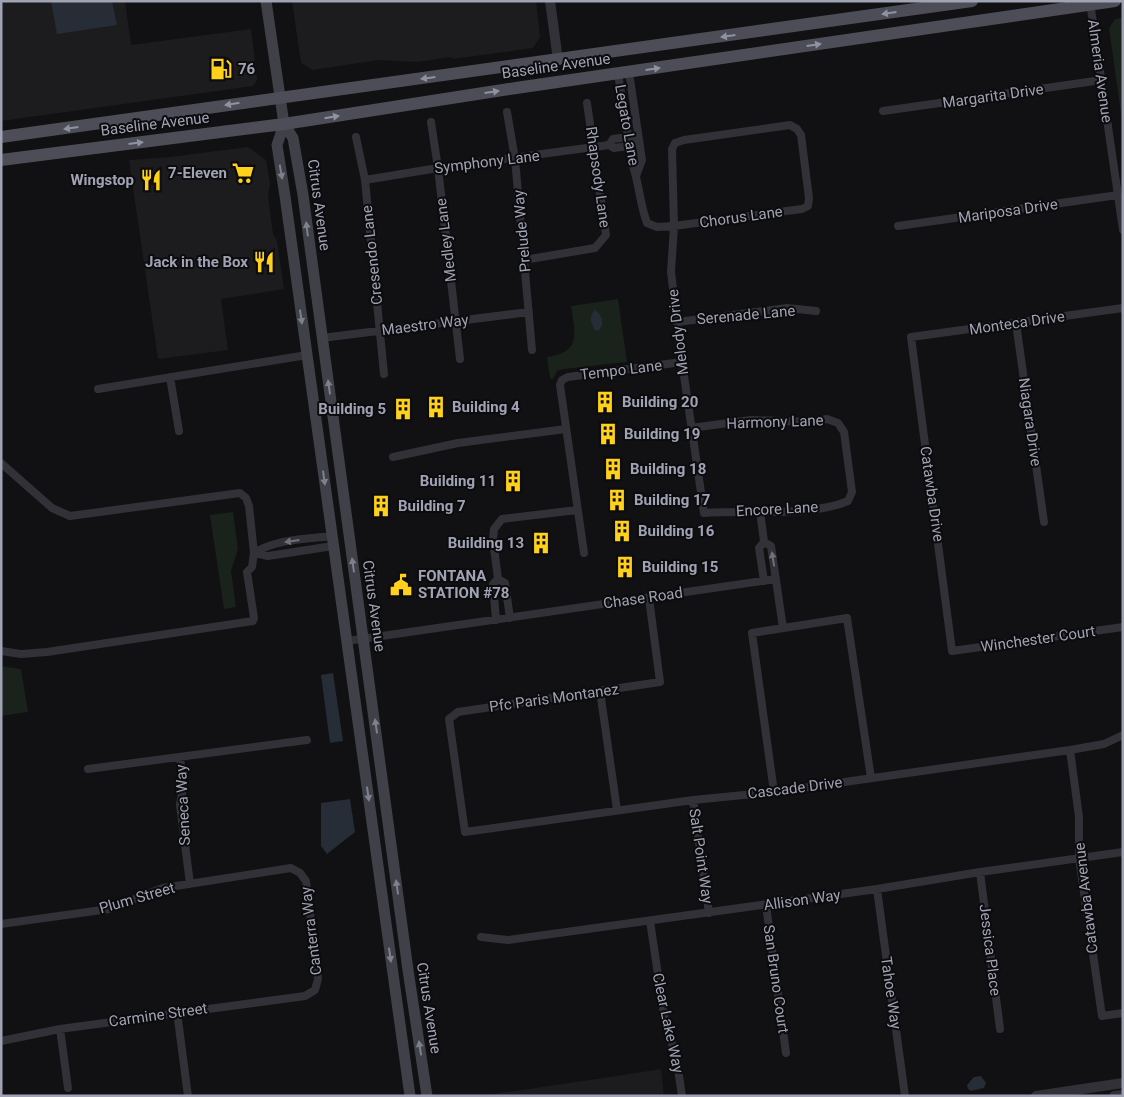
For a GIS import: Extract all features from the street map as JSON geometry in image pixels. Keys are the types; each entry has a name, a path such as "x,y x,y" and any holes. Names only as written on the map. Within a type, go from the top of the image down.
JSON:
{"main road":[{"name":"Citrus Avenue","path":"266,1 284,124 294,141 303,195 408,970 427,1096"},
{"name":"Baseline Avenue","path":"1,137 972,1"},
{"name":"Baseline Avenue","path":"1,160 284,124 1090,3 1115,1"},
{"name":"Citrus Avenue","path":"284,124 277,145 286,196 306,355 410,1096"}],"street":[{"path":"550,1 558,60"},
{"name":"Almeria Avenue","path":"1090,3 1123,230"},
{"name":"Legato Lane","path":"623,73 629,146 641,205 647,223 657,227"},
{"name":"Legato Lane","path":"623,73 642,160 636,176"},
{"name":"Margarita Drive","path":"883,111 1102,80"},
{"name":"Rhapsody Lane","path":"524,260 595,248 606,235 587,103"},
{"name":"Prelude Way","path":"507,112 515,159 532,350"},
{"name":"Medley Lane","path":"431,122 460,359"},
{"name":"Melody Drive","path":"704,513 671,272 674,226 672,149 676,142 684,140 790,125 797,129 801,136 809,198 808,206"},
{"name":"Cresendo Lane","path":"356,137 365,180 384,374"},
{"path":"628,137 639,140"},
{"name":"Symphony Lane","path":"610,145 613,139 628,137"},
{"path":"629,146 639,140"},
{"name":"Symphony Lane","path":"365,180 438,168 610,145 614,148 629,146"},
{"name":"Mariposa Drive","path":"898,226 1118,195"},
{"name":"Chorus Lane","path":"657,227 802,209 808,206"},
{"name":"Serenade Lane","path":"677,322 787,308 816,312"},
{"name":"Monteca Drive","path":"911,337 1123,308"},
{"name":"Maestro Way","path":"322,338 529,312"},
{"name":"Niagara Drive","path":"1016,323 1044,522"},
{"name":"Catawba Drive","path":"911,337 952,651"},
{"path":"98,389 306,355"},
{"name":"Tempo Lane","path":"566,429 560,385 562,380 568,376 682,362"},
{"path":"170,377 179,431"},
{"name":"Harmony Lane","path":"691,428 751,420 810,422 827,420 838,423 844,432 852,492 848,501"},
{"path":"393,456 458,443 566,429 584,553"},
{"path":"1,463 52,508 70,516 240,493 246,498 249,506 254,553 252,567 247,572 253,620 47,652 21,654 1,651"},
{"name":"Encore Lane","path":"704,513 796,510 838,505 848,501"},
{"path":"496,620 493,584 497,576 493,540 494,529 502,520 577,510"},
{"path":"760,511 764,542 759,548 764,581"},
{"path":"254,553 265,546 276,543 332,541"},
{"path":"764,542 771,546 783,628"},
{"path":"497,576 505,583 510,618"},
{"name":"Chase Road","path":"347,641 776,579"},
{"name":"Pfc Paris Montanez","path":"465,832 449,719 458,712 660,682 649,598"},
{"path":"774,792 752,633 847,618 871,778"},
{"name":"Winchester Court","path":"952,651 1123,627"},
{"path":"600,691 617,810"},
{"name":"Cascade Drive","path":"465,832 693,800 774,792 1070,750 1104,744 1123,736"},
{"path":"88,770 307,740"},
{"name":"Catawba Avenue","path":"1070,750 1079,817 1079,858 1102,1016 1123,1013"},
{"name":"Seneca Way","path":"180,756 183,787 180,805 190,884"},
{"name":"Salt Point Way","path":"693,800 709,913"},
{"name":"Allison Way","path":"481,937 508,940 766,905 1123,852"},
{"name":"Plum Street","path":"1,924 109,909 163,888 291,868 300,873"},
{"name":"Jessica Place","path":"980,872 1000,1028"},
{"name":"Canterra Way","path":"300,873 306,881 318,979 315,990"},
{"name":"Tahoe Way","path":"877,889 905,1096"},
{"name":"San Bruno Court","path":"766,905 786,1053"},
{"name":"Clear Lake Way","path":"650,921 664,1015 677,1062 682,1096"},
{"name":"Carmine Street","path":"1,1041 60,1028 305,996 315,990"},
{"path":"177,1012 188,1096"},
{"path":"60,1028 68,1088"},
{"path":"1036,1096 1123,1084"},
{"path":"1114,1096 1123,1094"}],"shaded area":[{"path":"1,1 125,1 131,45 251,29 257,79 253,86 1,121"},
{"path":"51,1 112,1 117,25 57,34"},
{"path":"292,1 536,1 540,37 533,48 418,62 378,60 313,70 301,63"},
{"path":"1123,15 1123,128 1109,28 1115,19 1122,18"},
{"path":"248,147 266,160 270,183 268,196 273,234 277,241 284,289 221,299 228,350 158,359 129,160"},
{"path":"618,299 627,362 564,369 557,371 553,379 550,378 547,357 566,351 574,340 571,306"},
{"path":"595,310 602,320 602,326 598,331 594,329 591,319 591,315"},
{"path":"233,512 238,549 231,571 236,607 224,609 210,515"},
{"path":"1,666 21,669 28,712 1,716"},
{"path":"333,673 343,741 330,743 321,675"},
{"path":"350,799 355,832 327,854 321,846 321,803"},
{"path":"661,1069 664,1096 480,1096 617,1076"},
{"path":"981,1076 986,1083 984,1088 971,1091 968,1089 967,1085 974,1077"}],"place":[{"name":"76","path":"221,69"},
{"name":"7-Eleven","path":"243,173"},
{"name":"Wingstop","path":"151,180"},
{"name":"Jack in the Box","path":"264,262"},
{"name":"Building 20","path":"605,402"},
{"name":"Building 4","path":"436,407"},
{"name":"Building 5","path":"403,409"},
{"name":"Building 19","path":"608,434"},
{"name":"Building 18","path":"613,469"},
{"name":"Building 11","path":"513,481"},
{"name":"Building 17","path":"617,500"},
{"name":"Building 7","path":"381,506"},
{"name":"Building 16","path":"622,531"},
{"name":"Building 13","path":"541,543"},
{"name":"Building 15","path":"625,567"},
{"name":"FONTANA STATION #78","path":"401,585"}]}
